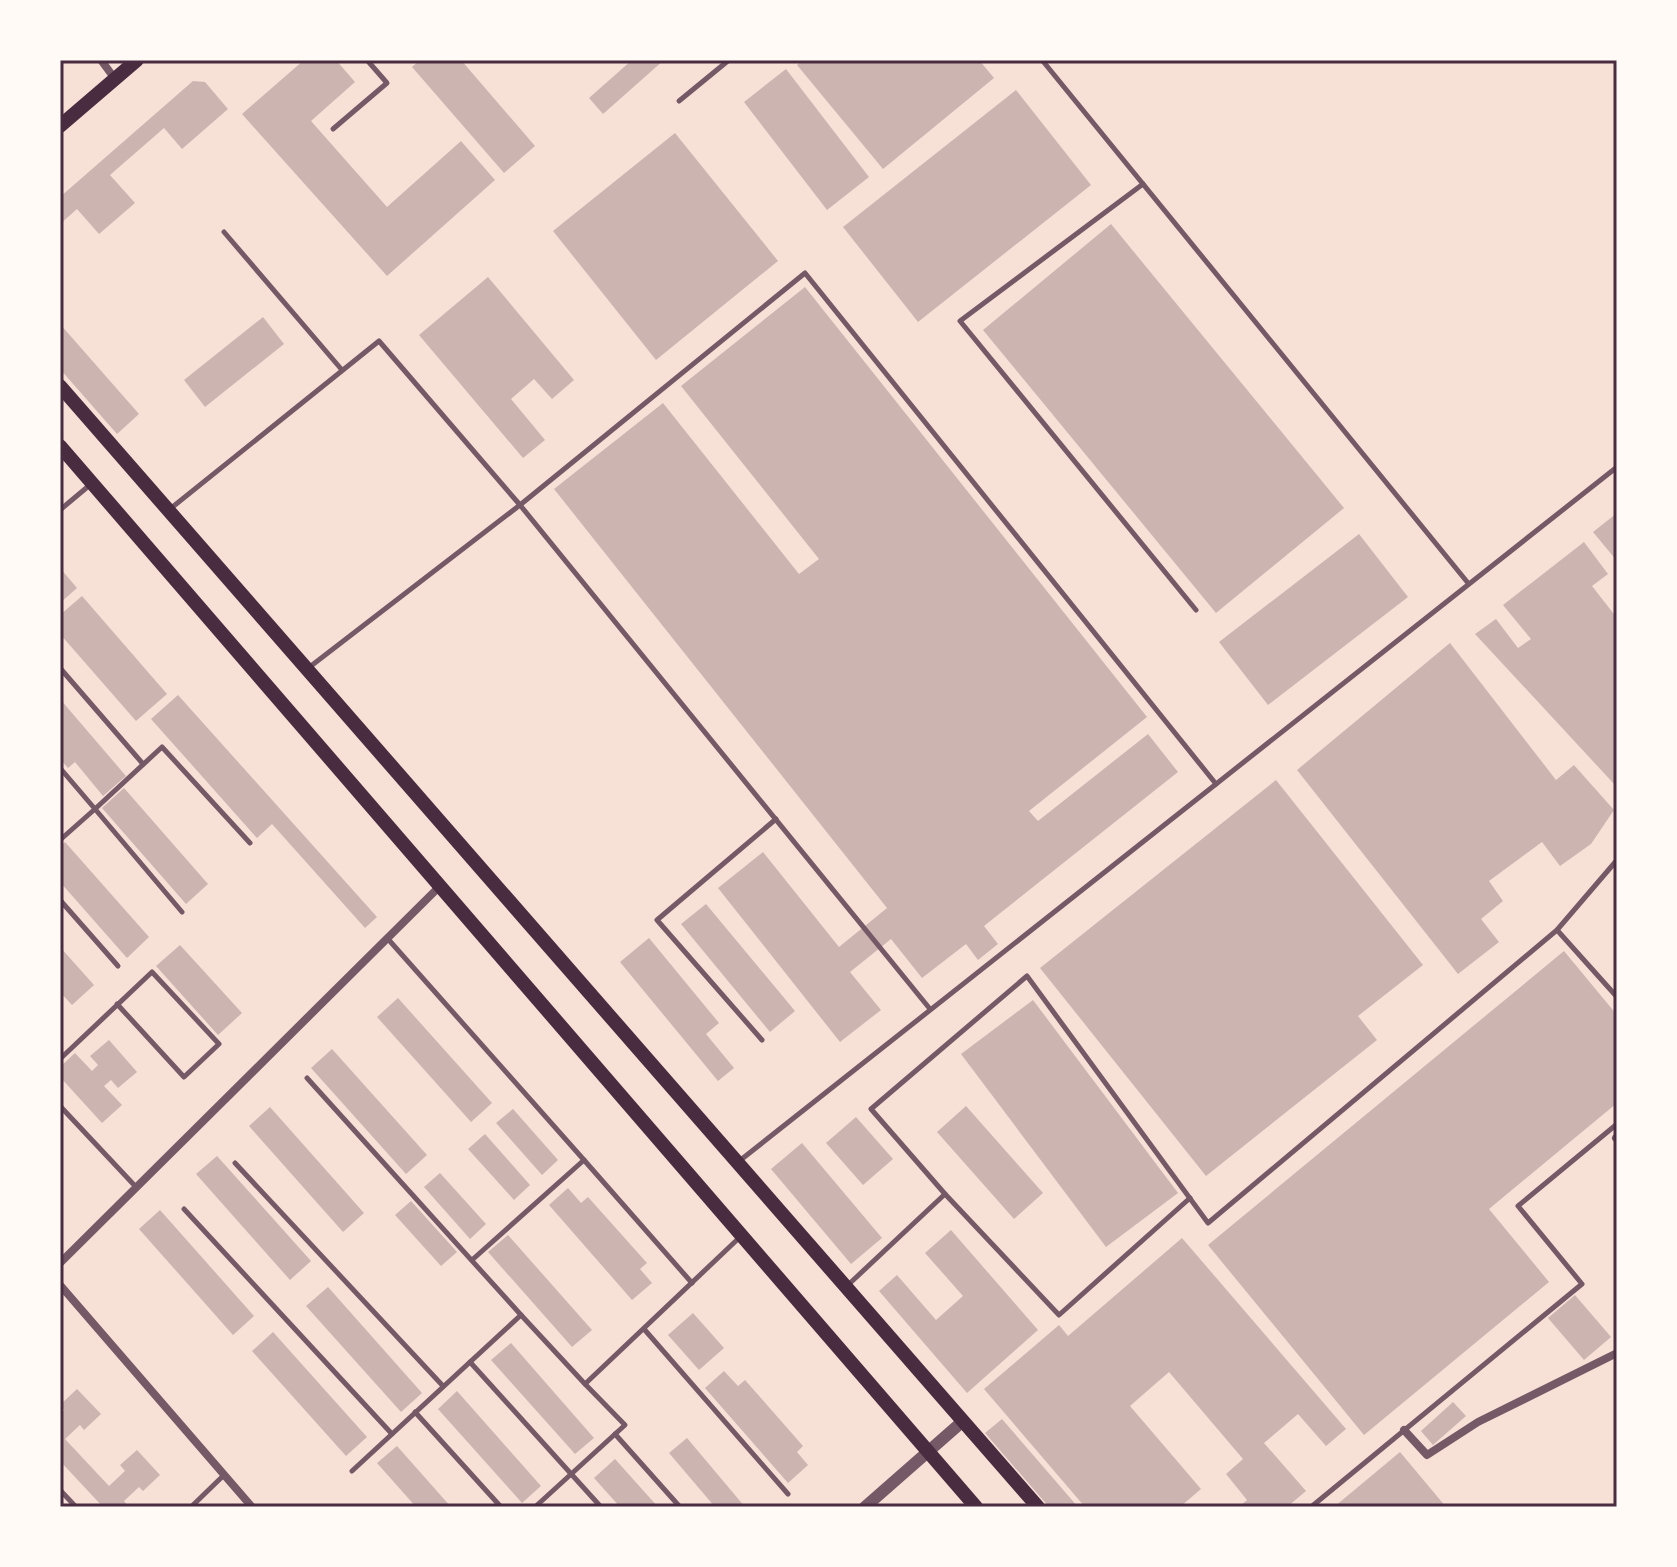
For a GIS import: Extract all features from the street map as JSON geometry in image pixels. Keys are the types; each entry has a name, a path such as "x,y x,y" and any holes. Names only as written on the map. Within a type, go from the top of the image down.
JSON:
{"main road":[{"path":"60,126 137,60"},
{"path":"60,386 1038,1507"},
{"path":"60,446 438,888 976,1507"}],"street":[{"path":"101,60 115,79"},
{"path":"60,1263 438,888"},
{"path":"60,1285 252,1507"},
{"path":"1404,1430 1427,1455 1478,1422 1617,1353"},
{"path":"865,1507 963,1421"}],"lane":[{"path":"333,129 387,83 367,60"},
{"path":"679,101 729,60"},
{"path":"1042,60 1468,584"},
{"path":"1143,184 960,321 1196,610"},
{"path":"224,232 342,370"},
{"path":"306,670 520,505 805,273 1216,784"},
{"path":"170,509 379,341 520,505 930,1009"},
{"path":"737,1162 1617,467"},
{"path":"60,510 91,483"},
{"path":"60,668 143,764"},
{"path":"60,840 162,747 250,843"},
{"path":"60,768 182,912"},
{"path":"762,1040 657,920 776,819"},
{"path":"1190,1198 1059,1315 945,1194 871,1109 1027,976 1190,1198 1208,1223 1557,930 1617,860"},
{"path":"60,900 118,966"},
{"path":"1557,930 1617,997"},
{"path":"387,938 692,1283"},
{"path":"60,1059 117,1004 152,972 219,1044 184,1077 117,1004"},
{"path":"307,1078 625,1425 535,1507"},
{"path":"60,1106 136,1187"},
{"path":"1311,1507 1582,1284 1518,1206 1617,1124"},
{"path":"472,1260 584,1160"},
{"path":"235,1163 443,1386"},
{"path":"846,1287 945,1194"},
{"path":"184,1209 392,1434"},
{"path":"585,1384 741,1237"},
{"path":"352,1471 521,1315"},
{"path":"644,1329 788,1494"},
{"path":"470,1361 601,1507"},
{"path":"415,1412 501,1507"},
{"path":"615,1434 680,1507"},
{"path":"191,1507 224,1475"},
{"path":"60,1490 76,1507"}],"building":[{"path":"304,60 336,60 355,82 311,121 387,207 461,141 495,180 387,276 242,114"},
{"path":"420,60 461,60 535,146 504,173 412,67"},
{"path":"632,60 664,60 603,114 589,98"},
{"path":"803,60 979,60 994,78 883,169 797,65"},
{"path":"786,69 869,177 827,210 744,102"},
{"path":"193,81 205,82 228,109 182,149 164,128 110,175 135,203 99,234 77,209 60,224 60,197"},
{"path":"1016,90 1091,185 918,322 843,227"},
{"path":"675,133 778,261 656,360 553,231"},
{"path":"1111,224 1344,508 1216,613 983,330"},
{"path":"488,277 574,380 552,399 534,379 511,399 545,440 523,458 419,335"},
{"path":"805,287 1147,717 1029,811 1038,821 1148,734 1178,772 984,926 998,944 978,960 966,944 922,978 891,939 850,972 881,1010 840,1042 718,888 763,852 839,947 887,908 554,489 663,403 799,574 819,559 681,386"},
{"path":"263,317 284,344 205,407 184,380"},
{"path":"60,324 139,414 117,434 60,369"},
{"path":"1617,513 1617,561 1593,532"},
{"path":"1359,534 1408,597 1268,705 1219,642"},
{"path":"1584,542 1608,574 1592,586 1617,618 1615,785 1475,634 1496,619 1518,648 1531,639 1503,605"},
{"path":"60,568 77,588 60,603"},
{"path":"82,596 167,694 136,721 60,634 60,615"},
{"path":"1450,643 1556,780 1574,765 1614,810 1591,844 1560,866 1542,842 1489,881 1503,901 1481,919 1499,942 1458,974 1297,770"},
{"path":"178,695 377,917 365,928 272,824 257,838 151,719"},
{"path":"60,699 126,776 103,796 75,762 68,768 60,759"},
{"path":"1276,780 1423,965 1358,1016 1377,1040 1206,1176 1040,968"},
{"path":"124,788 208,884 186,904 102,808"},
{"path":"65,842 149,937 127,958 60,882 60,847"},
{"path":"706,904 795,1011 770,1032 681,924"},
{"path":"649,938 719,1023 706,1034 734,1068 718,1081 620,962"},
{"path":"180,945 242,1013 218,1035 156,966"},
{"path":"60,947 94,985 72,1005 60,992"},
{"path":"1564,951 1617,1015 1617,1103 1489,1209 1549,1282 1364,1435 1208,1245"},
{"path":"398,998 492,1103 471,1122 377,1017"},
{"path":"1033,1000 1178,1193 1106,1247 961,1054"},
{"path":"109,1040 137,1072 118,1088 111,1080 104,1086 122,1105 102,1123 60,1077 60,1067 75,1053 92,1071 98,1065 90,1056"},
{"path":"332,1049 427,1155 406,1174 311,1068"},
{"path":"966,1106 1043,1193 1014,1219 937,1132"},
{"path":"270,1107 364,1213 343,1232 249,1126"},
{"path":"513,1109 558,1160 542,1175 496,1123"},
{"path":"856,1117 893,1159 863,1185 826,1143"},
{"path":"485,1134 530,1185 514,1200 468,1149"},
{"path":"802,1143 882,1238 851,1264 771,1169"},
{"path":"217,1156 311,1261 290,1280 196,1174"},
{"path":"440,1173 486,1224 470,1239 424,1187"},
{"path":"568,1188 581,1203 588,1197 647,1263 640,1269 652,1283 632,1300 549,1205"},
{"path":"411,1201 457,1252 441,1266 395,1215"},
{"path":"160,1210 254,1316 233,1335 139,1229"},
{"path":"951,1230 1038,1330 967,1393 879,1291 897,1275 936,1320 963,1296 925,1253"},
{"path":"508,1235 592,1330 572,1347 488,1252"},
{"path":"1182,1238 1346,1429 1326,1446 1298,1414 1264,1443 1306,1491 1287,1507 1239,1507 1247,1500 1226,1474 1243,1459 1169,1372 1130,1406 1201,1489 1180,1507 1085,1507 984,1389 1059,1325 1068,1336"},
{"path":"328,1287 422,1393 401,1412 306,1306"},
{"path":"1575,1295 1611,1337 1584,1360 1548,1318"},
{"path":"693,1313 724,1348 699,1370 668,1335"},
{"path":"273,1332 367,1437 346,1456 252,1351"},
{"path":"511,1343 594,1438 575,1454 491,1360"},
{"path":"724,1371 738,1386 745,1380 803,1446 797,1452 808,1465 788,1483 705,1388"},
{"path":"77,1389 101,1414 84,1430 80,1425 65,1439 109,1486 125,1471 120,1465 137,1450 160,1475 143,1491 139,1487 124,1501 129,1507 103,1507 60,1461 60,1414 64,1410 60,1405"},
{"path":"457,1391 541,1486 522,1503 438,1409"},
{"path":"1453,1402 1466,1416 1433,1445 1421,1431"},
{"path":"1002,1419 1078,1507 1049,1507 985,1433"},
{"path":"687,1438 745,1507 715,1507 669,1453"},
{"path":"397,1446 451,1507 416,1507 377,1463"},
{"path":"1400,1452 1446,1507 1334,1507"},
{"path":"615,1459 658,1507 620,1507 594,1478"}]}
